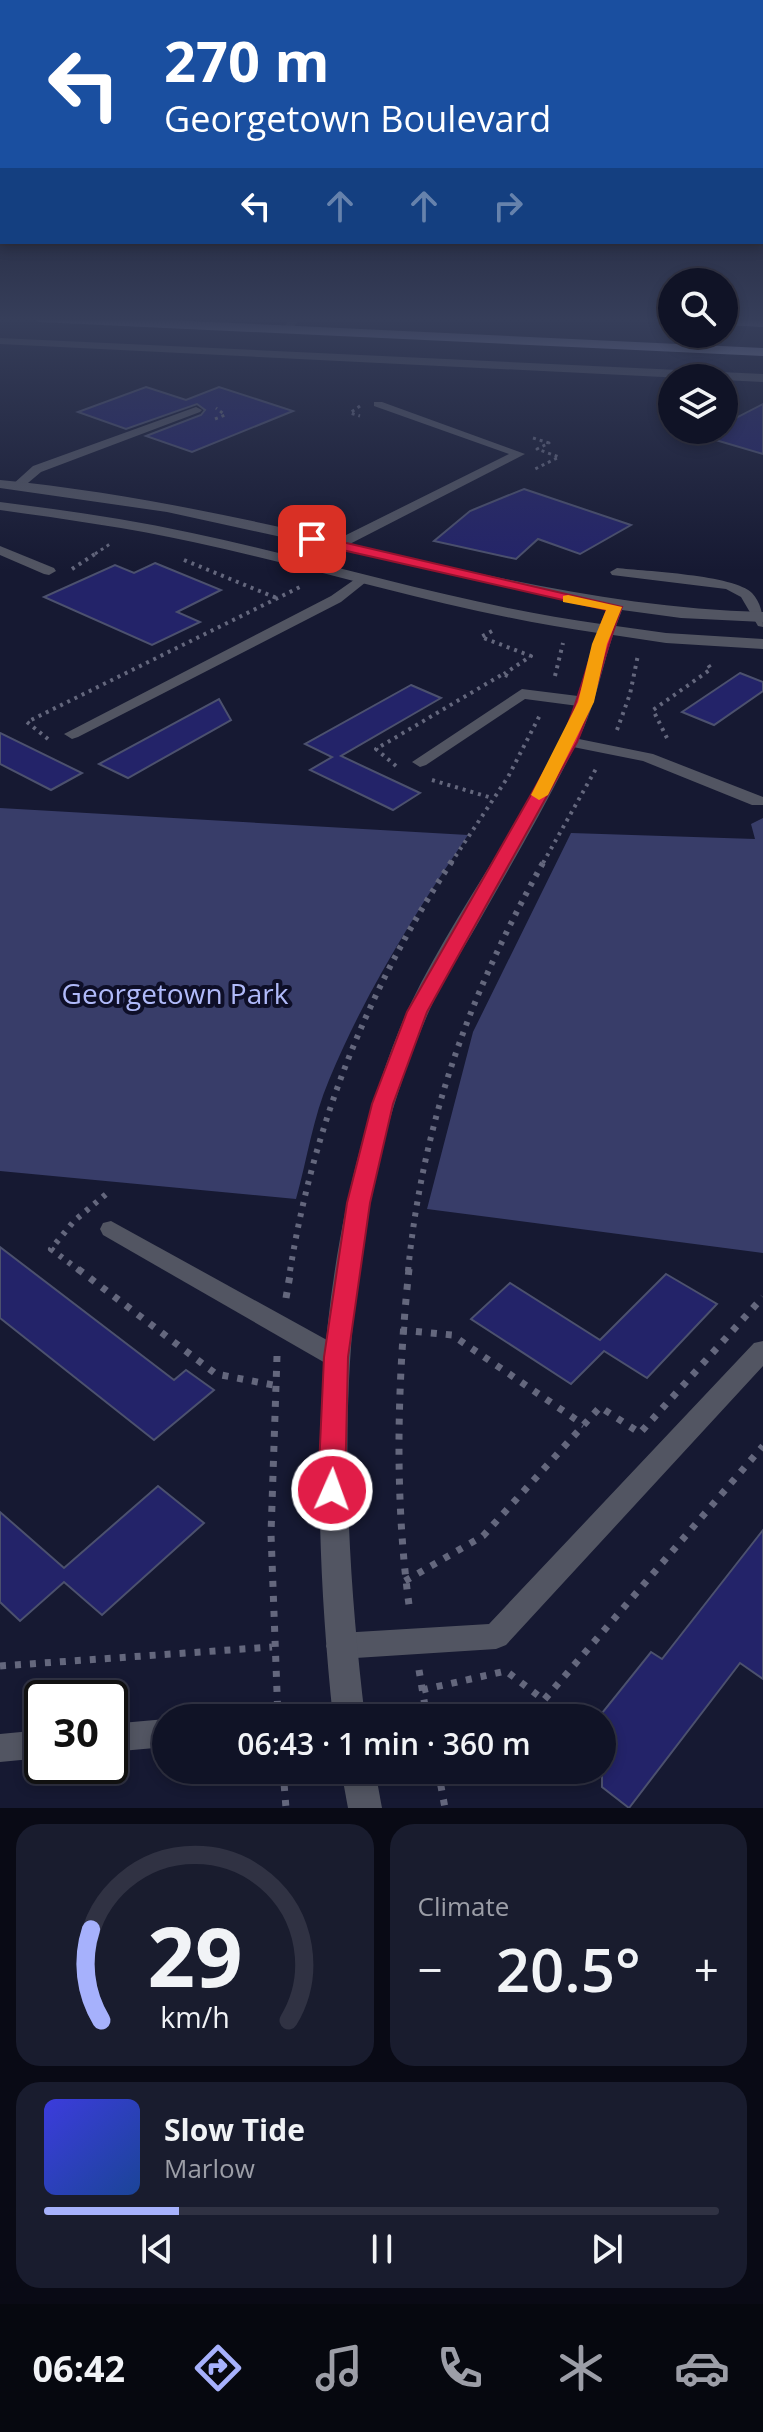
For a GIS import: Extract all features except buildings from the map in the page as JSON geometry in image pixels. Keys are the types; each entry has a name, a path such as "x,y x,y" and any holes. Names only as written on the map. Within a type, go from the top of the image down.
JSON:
{"street":[{"path":"0,484 150,503 615,607 762,619"},
{"path":"0,506 156,529 355,584 604,633 657,640 763,644"},
{"path":"347,1704 340,1646 332,1490 336,1357 358,1203 382,1104 417,1012 569,742 586,702 604,633 615,607"},
{"path":"361,1784 365,1808"}],"lane":[{"path":"337,545 519,454 372,403"},
{"path":"18,485 37,469 196,410"},
{"path":"0,550 49,571"},
{"path":"617,572 729,585 746,594 762,619"},
{"path":"72,734 336,599 355,584"},
{"path":"420,762 522,694 586,702"},
{"path":"569,742 647,757 758,801"},
{"path":"111,1229 336,1357"},
{"path":"340,1646 496,1636 763,1350"},
{"path":"128,1736 152,1734"},
{"path":"0,1748 24,1746"}],"path":[{"path":"364,417 350,413 372,403"},
{"path":"521,435 549,443 537,449 559,457 531,471"},
{"path":"185,554 177,557 279,599"},
{"path":"298,576 355,584"},
{"path":"487,622 502,626 481,637 531,656 503,674"},
{"path":"277,1704 272,1647 273,1385 291,1261 317,1153 363,1023 396,952 535,727 548,698 564,639 556,638"},
{"path":"424,1704 405,1581 400,1457 401,1330 409,1251 431,1135 455,1049 482,980 606,749 630,694 639,650 652,651"},
{"path":"667,738 653,710 711,669 703,655 714,656"},
{"path":"111,1190 74,1221 51,1249 216,1374 273,1385"},
{"path":"405,1581 483,1536 600,1407 640,1433 763,1297"},
{"path":"401,1330 452,1335 584,1425"},
{"path":"422,1690 506,1671 544,1700 763,1446"},
{"path":"0,1666 272,1647"},
{"path":"284,1784 286,1808"},
{"path":"441,1784 445,1808"}],"green space":[{"name":"Georgetown Park","path":"0,808 468,835 392,954 358,1016 319,1109 296,1199 0,1171"},
{"path":"763,818 763,1253 427,1209 473,1032 571,833 755,839 751,824"}],"slow traffic":[{"path":"539,795 569,742 586,702 600,644 615,607 568,599"}],"route":[{"path":"312,539 571,600 615,607 600,644 586,702 569,742 417,1012 382,1104 358,1203 336,1357 332,1490"}]}
